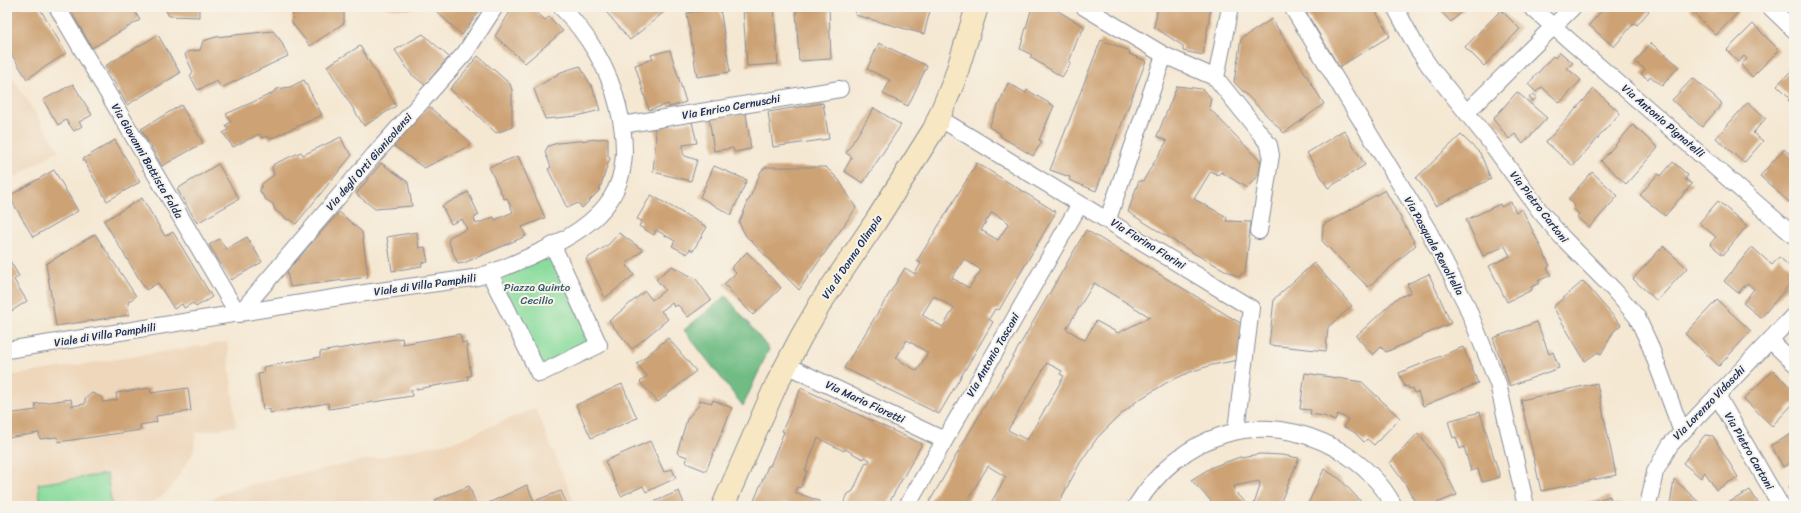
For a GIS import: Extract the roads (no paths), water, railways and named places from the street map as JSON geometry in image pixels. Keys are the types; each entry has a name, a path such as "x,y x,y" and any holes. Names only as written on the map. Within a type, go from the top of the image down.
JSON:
{"street":[{"name":"Via Giovanni Battista Falda","path":"57,7 229,300 240,314"},
{"name":"Via degli Orti Gianicolensi","path":"240,314 374,155 465,53 495,7"},
{"name":"Viale di Villa Pamphili","path":"7,350 366,293 461,281 490,274 553,246 580,231 597,217 617,188 625,158 625,139 613,90 597,54 582,30 561,7"},
{"name":"Via di Donna Olimpia","path":"723,506 786,364 822,301 920,152 939,118 954,81 978,7"},
{"path":"1084,7 1164,55 1216,78 1269,145 1271,155 1259,231"},
{"path":"1216,78 1230,7"},
{"name":"Via Pasquale Revoltella","path":"1292,7 1428,230 1468,310 1498,384 1526,506"},
{"name":"Via Pietro Cartoni","path":"1395,7 1417,48 1550,223 1614,290 1637,317 1649,343 1682,432"},
{"name":"Via Antonio Pignatelli","path":"1531,7 1794,236"},
{"path":"1467,112 1573,7"},
{"path":"1770,7 1794,30"},
{"path":"1108,219 1164,55"},
{"name":"Via Enrico Cernuschi","path":"622,125 840,88"},
{"name":"Via Fiorino Fiorini","path":"939,118 1080,204 1108,219 1251,308 1236,430"},
{"name":"Via Antonio Toscani","path":"907,506 1080,204"},
{"path":"490,274 539,374 598,345 553,246"},
{"name":"Via Lorenzo Vidaschi","path":"1648,506 1652,483 1659,462 1670,445 1794,315"},
{"path":"1770,340 1794,363"},
{"name":"Via Mario Fioretti","path":"786,364 944,440"},
{"name":"Via Pietro Cartoni","path":"1717,395 1781,506"},
{"path":"1136,506 1150,485 1173,460 1200,444 1236,430 1264,428 1308,436 1324,442 1363,467 1374,477 1394,506"}],"park label":[{"name":"Piazza Quinto Cecilio","path":"537,293"}]}
